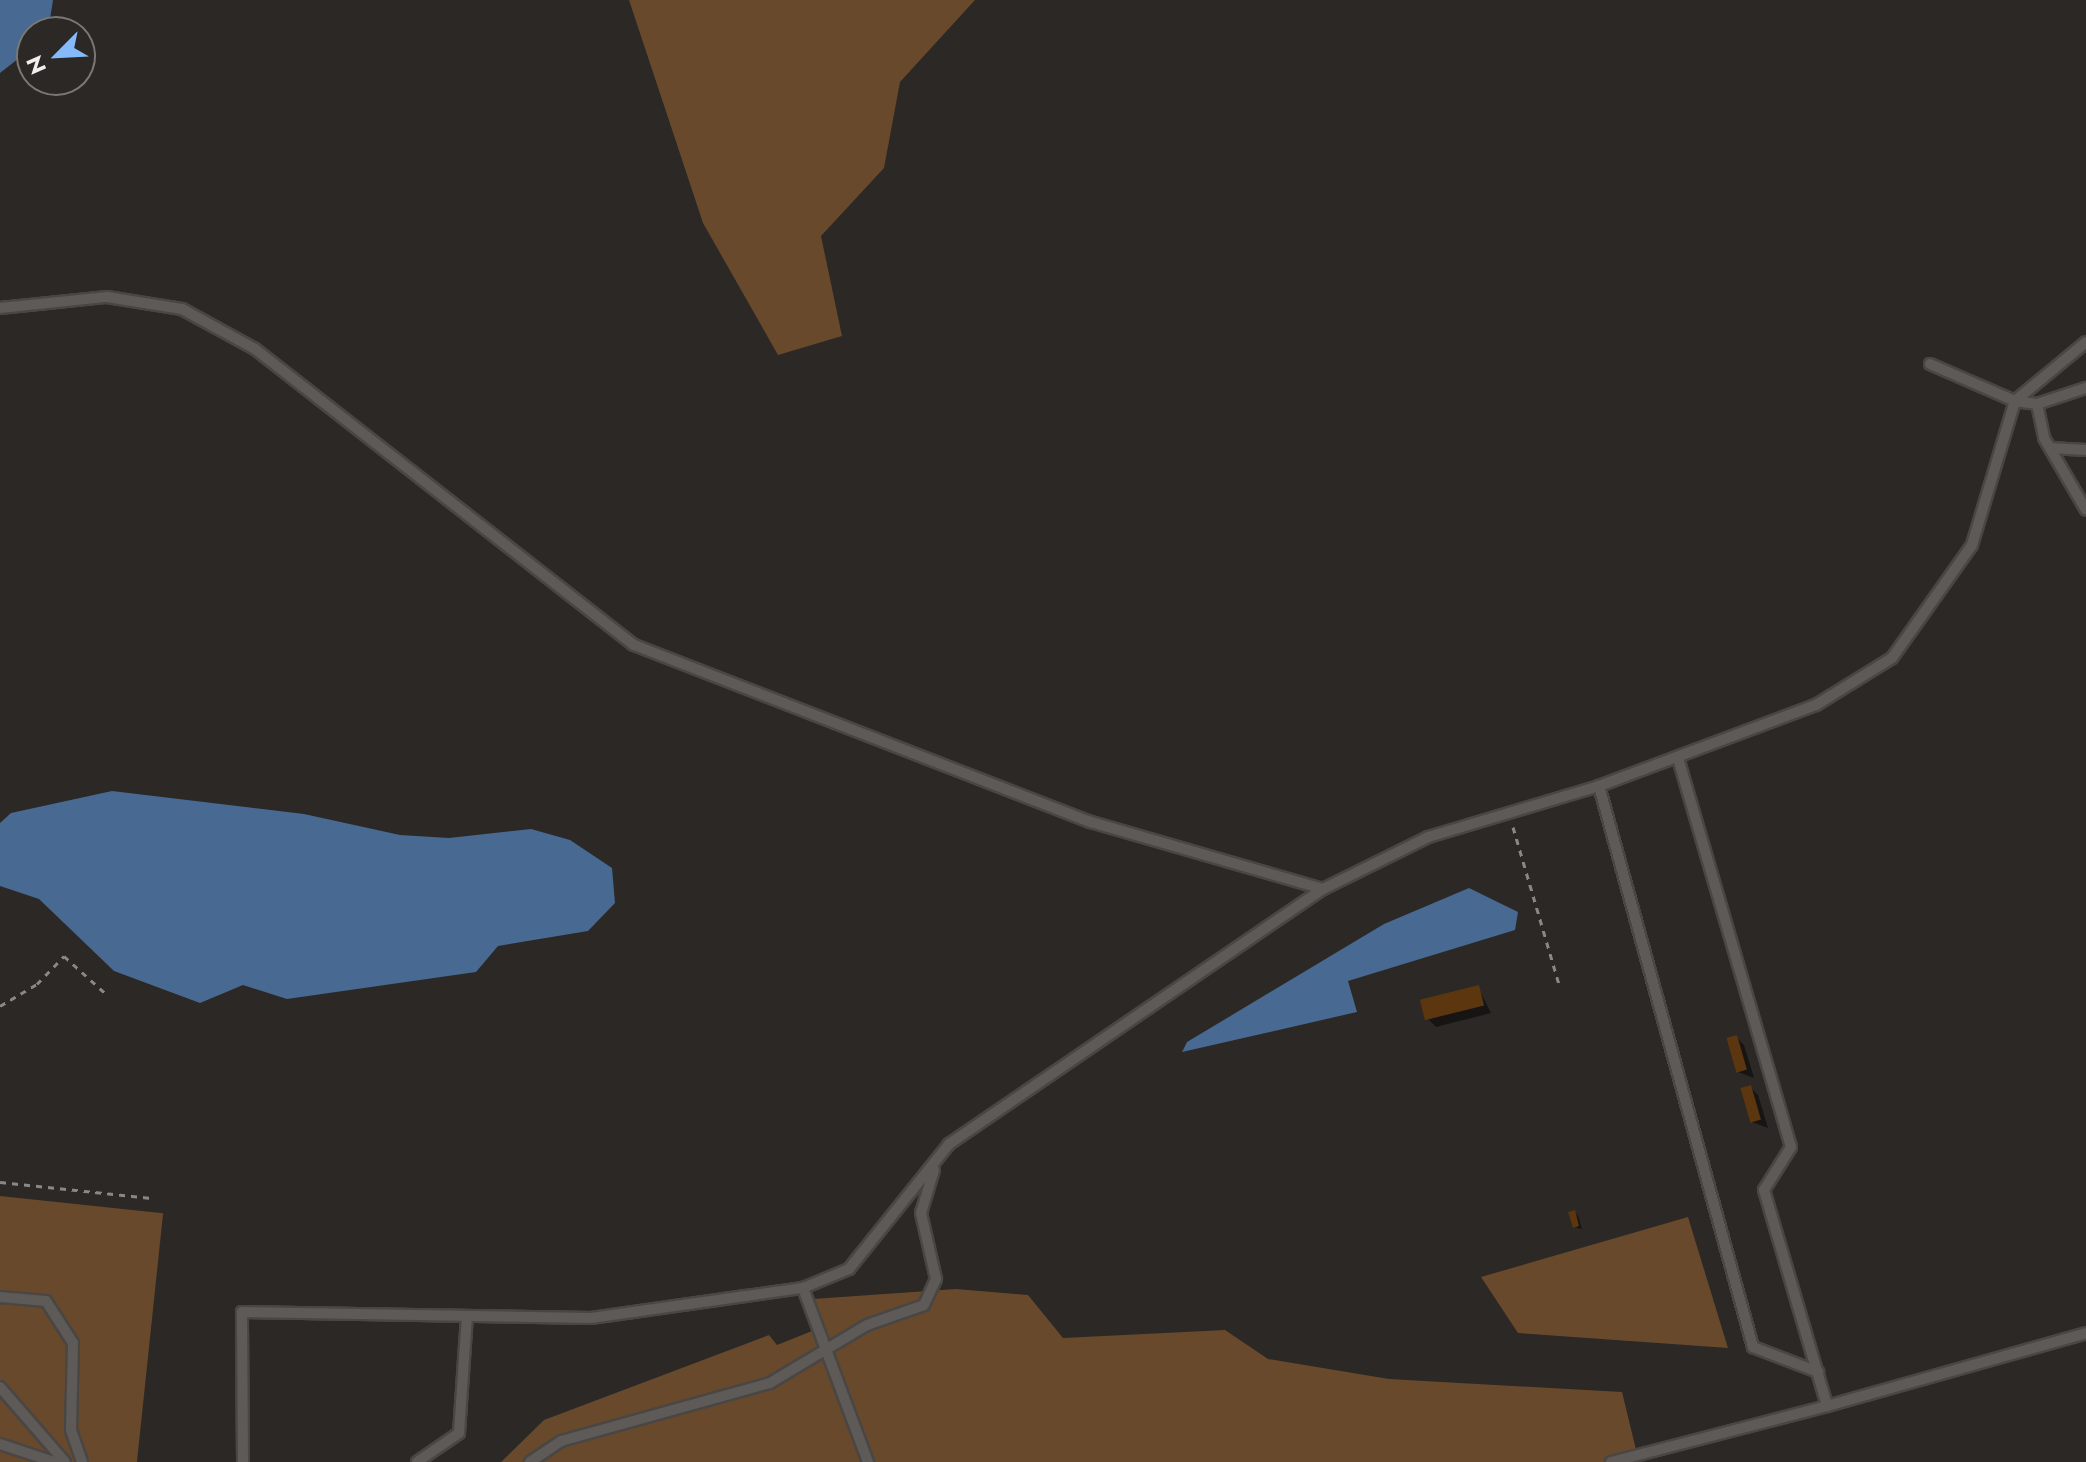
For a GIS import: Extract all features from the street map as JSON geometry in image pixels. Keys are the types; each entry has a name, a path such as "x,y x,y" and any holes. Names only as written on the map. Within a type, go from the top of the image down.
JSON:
{"lane":[{"path":"0,308 107,297 182,309 255,349 634,645 1091,822 1323,889"},
{"path":"243,1462 242,1312 591,1318 803,1288 849,1269 949,1144 1323,889 1428,837 1510,816 1599,786 1816,705 1892,658 1972,545 2015,401 2086,342"},
{"path":"1930,364 2015,401 2037,404 2086,388"},
{"path":"2037,404 2050,448 2086,510"},
{"path":"2050,448 2086,450"},
{"path":"1678,758 1791,1147 1764,1190 1827,1406"},
{"path":"1599,786 1753,1347 1818,1372"},
{"path":"530,1462 561,1441 770,1383 829,1347 924,1305 936,1279 921,1213 929,1179 949,1144"},
{"path":"803,1288 829,1347 868,1462"},
{"path":"0,1297 46,1301 73,1343 71,1430 82,1462"},
{"path":"417,1462 459,1433 467,1316"},
{"path":"1611,1462 1827,1406 2086,1333"},
{"path":"0,1387 65,1462"},
{"path":"0,1444 54,1462"}],"path":[{"path":"1510,816 1559,984"},
{"path":"0,1006 64,956 106,994"},
{"path":"0,1182 151,1198"}],"shaded area":[{"path":"629,0 975,0 900,82 884,168 821,236 842,336 778,355 703,223"},
{"path":"0,1196 163,1213 137,1462 0,1462"},
{"path":"1688,1217 1728,1348 1518,1333 1481,1277"},
{"path":"956,1289 1028,1295 1063,1338 1225,1330 1268,1359 1389,1379 1622,1392 1639,1462 501,1462 544,1420 769,1335 777,1345 822,1327 813,1299"}],"water":[{"path":"0,0 53,0 50,16 16,16 16,60 0,73"},
{"path":"112,791 304,814 400,835 449,838 531,829 570,840 612,868 615,903 588,931 498,946 476,972 287,999 243,985 200,1003 114,971 39,899 0,886 0,823 11,813"},
{"path":"1469,888 1518,912 1515,930 1348,981 1357,1012 1182,1052 1187,1042 1384,924"}],"building":[{"path":"1479,985 1484,1005 1425,1020 1420,1000"},
{"path":"1737,1035 1747,1070 1736,1073 1726,1038"},
{"path":"1751,1085 1761,1120 1750,1123 1740,1088"},
{"path":"1575,1210 1579,1226 1573,1228 1568,1212"}]}
